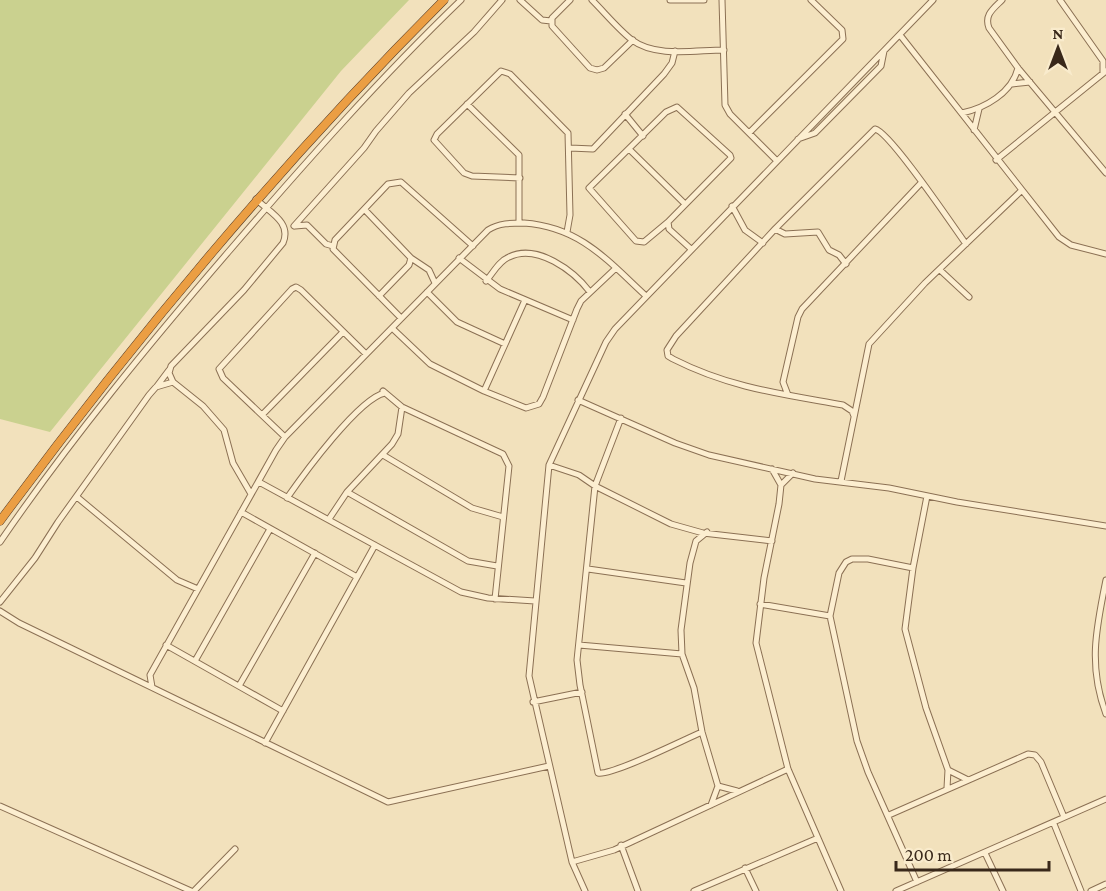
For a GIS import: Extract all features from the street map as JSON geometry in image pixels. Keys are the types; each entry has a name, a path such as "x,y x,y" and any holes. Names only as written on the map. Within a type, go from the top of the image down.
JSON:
{"highway":[{"path":"0,521 113,372 256,199 444,0"}],"street":[{"path":"0,542 113,391 266,208 461,0"},
{"path":"294,226 364,148 392,112 446,56 474,32 502,0"},
{"path":"520,0 542,20 551,21"},
{"path":"551,21 570,0"},
{"path":"592,0 633,40 653,50 724,50"},
{"path":"670,0 704,0"},
{"path":"722,0 726,105 730,114 776,160"},
{"path":"749,133 843,39 842,30 811,0"},
{"path":"585,891 572,862 533,702 529,676 549,465 606,342 646,296 796,139 933,0"},
{"path":"1002,0 990,11 987,22 1018,68 1106,173"},
{"path":"996,160 1104,72 1104,61 1060,0"},
{"path":"551,21 555,31 590,68 597,70 604,68 633,40"},
{"path":"900,35 996,160 1059,237 1071,245 1106,254"},
{"path":"570,148 593,149 664,74 672,63 675,51"},
{"path":"796,139 815,133 880,66 885,51"},
{"path":"1012,84 1018,68"},
{"path":"520,178 472,176 464,173 437,146 434,140 437,134 496,74 505,71 564,127 568,134 570,215 567,232"},
{"path":"854,82 858,88"},
{"path":"962,113 979,109 1012,84 1030,82"},
{"path":"467,104 515,149 521,163 519,223"},
{"path":"677,107 730,154 730,161 668,222 644,242 636,241 590,191 590,186 629,149 670,108 677,107"},
{"path":"974,129 979,109"},
{"path":"625,114 643,136"},
{"path":"854,416 852,411 843,405 723,381 673,359 668,356 667,350 676,336 775,229 875,129 881,130 966,244"},
{"path":"629,149 685,204"},
{"path":"401,318 334,252 333,246 335,240 388,184 401,182 473,246"},
{"path":"788,395 783,382 798,317 802,309 921,183"},
{"path":"841,481 869,344 939,270 1021,191"},
{"path":"0,602 35,558 76,497 169,370 279,249 285,238 285,227 256,199"},
{"path":"732,206 745,230 763,243"},
{"path":"365,210 411,258 429,270 435,283"},
{"path":"668,222 669,229 691,249"},
{"path":"152,687 150,675 285,437 459,258 497,224 543,225 567,232 601,253 646,296"},
{"path":"285,227 307,225 326,244 333,246"},
{"path":"775,229 785,234 818,232 823,235 829,250 838,255 846,264"},
{"path":"486,281 510,256 529,254 566,268 590,292"},
{"path":"379,296 409,265 411,258"},
{"path":"459,258 486,281 573,320"},
{"path":"392,328 430,364 484,391 526,408 539,404 581,301 616,268"},
{"path":"939,270 969,297"},
{"path":"285,437 223,378 219,369 292,289 296,287 301,290 366,354"},
{"path":"427,292 457,322 505,344"},
{"path":"484,391 525,300"},
{"path":"262,415 343,332"},
{"path":"169,370 173,382 202,406 224,430 233,463 251,494"},
{"path":"156,387 173,382"},
{"path":"769,392 783,382"},
{"path":"287,498 314,459 368,403 385,393 383,391 402,407 503,454 509,466 495,599"},
{"path":"843,405 857,397"},
{"path":"578,400 696,451 793,472 814,479 841,481 1106,526"},
{"path":"329,519 347,492 383,455 398,434 402,407"},
{"path":"621,418 595,486 579,645 578,667 598,773 604,774 627,766 702,732"},
{"path":"383,455 472,508 503,517"},
{"path":"549,465 579,475 595,486 672,524 707,532 772,541"},
{"path":"772,469 781,485"},
{"path":"793,472 781,485 760,604 756,643 788,769 841,891"},
{"path":"259,482 461,592 495,599 535,601"},
{"path":"347,492 468,561 497,566"},
{"path":"927,496 913,568 906,637 926,708 948,770 947,788"},
{"path":"76,497 177,580 198,589"},
{"path":"241,512 357,577"},
{"path":"195,661 270,529"},
{"path":"690,529 696,541"},
{"path":"707,532 696,541 681,615 682,654 694,688 702,732 718,786 718,792 711,805"},
{"path":"265,743 375,545"},
{"path":"239,687 315,553"},
{"path":"913,568 852,558 846,562 839,573 830,616 857,741 868,772 917,882"},
{"path":"588,568 686,583"},
{"path":"1106,580 1094,663 1098,692 1106,714"},
{"path":"760,604 830,616"},
{"path":"0,611 19,623 388,802 549,766"},
{"path":"166,645 283,711"},
{"path":"579,645 682,654"},
{"path":"533,702 582,692"},
{"path":"889,815 1028,754 1035,755 1047,773 1064,817"},
{"path":"572,862 599,856 788,769"},
{"path":"948,770 968,780"},
{"path":"718,786 738,792"},
{"path":"896,891 1054,824 1064,817 1106,799"},
{"path":"0,806 192,891 234,849"},
{"path":"1054,824 1081,891"},
{"path":"694,891 818,838"},
{"path":"621,845 638,891"},
{"path":"984,854 1003,891"},
{"path":"745,868 756,891"},
{"path":"1091,891 1106,884"}],"green space":[{"path":"0,0 409,0 341,71 50,432 0,419"}]}
